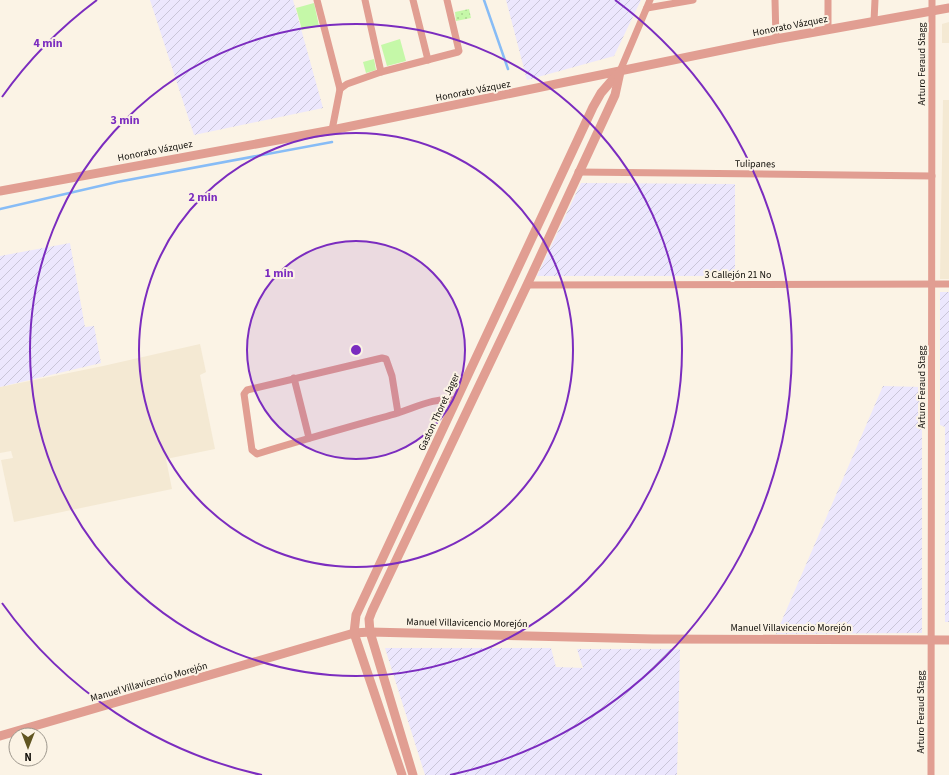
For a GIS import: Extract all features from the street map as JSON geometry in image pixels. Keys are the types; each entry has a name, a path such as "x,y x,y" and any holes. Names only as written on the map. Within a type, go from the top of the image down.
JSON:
{"street":[{"path":"317,0 340,89 332,130"},
{"path":"365,0 381,72"},
{"path":"413,0 428,60"},
{"path":"340,89 347,84 381,72 457,53 459,51 447,0"},
{"name":"Gaston Thoret Jager","path":"413,775 370,632 369,619 527,286 578,172 615,95 620,71 650,0"},
{"path":"647,8 693,0"},
{"path":"775,0 776,40"},
{"path":"828,0 828,30"},
{"path":"874,0 874,21"},
{"name":"Arturo Feraud Stagg","path":"931,775 932,0"},
{"name":"Honorato Vázquez","path":"0,191 332,130 776,40 949,8"},
{"name":"Gaston Thoret Jager","path":"402,775 354,634 356,615 593,107 601,93 620,71"},
{"name":"Tulipanes","path":"578,172 932,176"},
{"name":"3 Callejón 21 No","path":"527,286 949,284"},
{"path":"398,413 392,376 386,359 382,358 247,390 244,394 252,450 257,454 398,413 445,398 456,400"},
{"path":"294,378 310,438"},
{"name":"Manuel Villavicencio Morejón","path":"0,736 354,634 370,632 645,639 949,640"}],"shaded area":[{"path":"150,0 293,0 323,108 194,135"},
{"path":"506,0 641,0 614,56 527,80"},
{"path":"949,22 949,43 942,43 942,24"},
{"path":"943,100 949,100 949,279 940,279"},
{"path":"581,183 735,184 735,276 537,276"},
{"path":"70,243 85,327 94,326 101,363 0,387 0,256"},
{"path":"940,292 949,292 949,622 945,622 945,427 940,425"},
{"path":"200,344 206,372 200,375 215,449 166,459 172,489 14,522 1,460 13,458 11,451 0,453 0,387"},
{"path":"883,386 922,387 922,633 776,634"},
{"path":"385,648 551,648 556,667 583,668 577,649 680,649 677,775 425,775"}],"green space":[{"path":"314,3 319,26 302,30 296,8"},
{"path":"469,9 471,18 456,21 455,12"},
{"path":"400,39 406,61 387,66 381,45"},
{"path":"374,59 376,70 366,73 363,62"}],"waterway":[{"path":"484,0 508,69"},
{"path":"0,209 117,182 332,142"}]}
